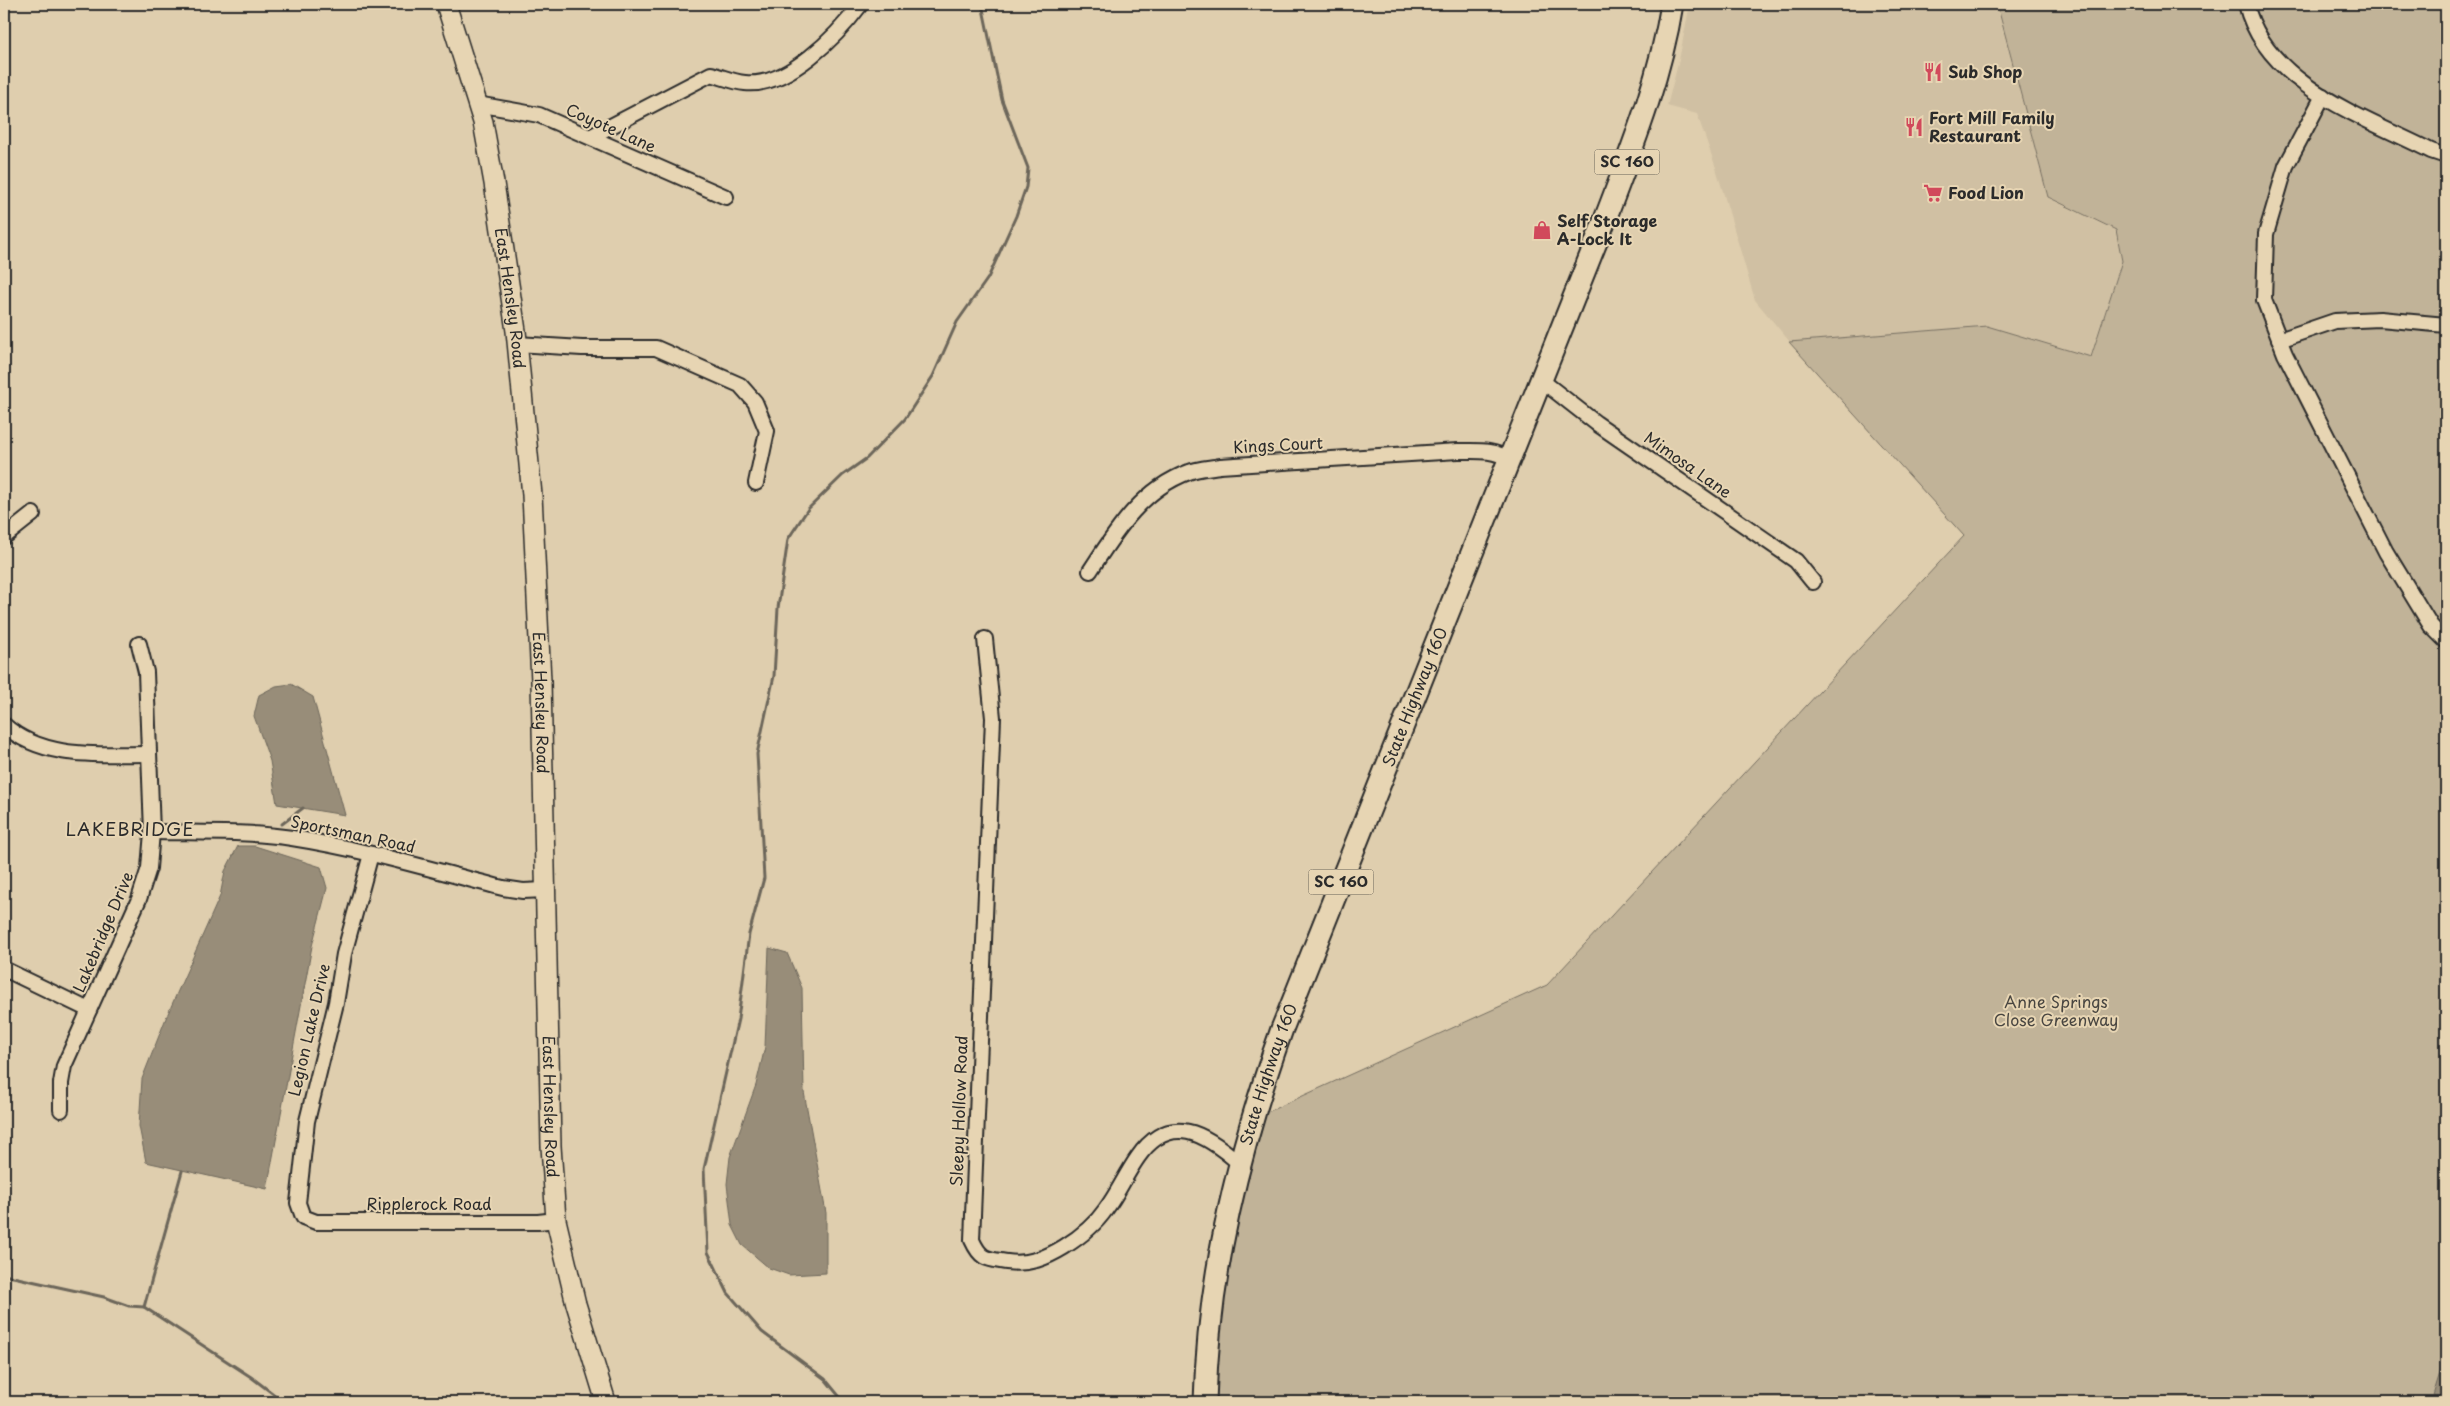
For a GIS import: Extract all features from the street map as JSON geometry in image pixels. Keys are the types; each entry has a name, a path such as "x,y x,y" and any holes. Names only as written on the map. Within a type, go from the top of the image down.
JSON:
{"main road":[{"name":"East Hensley Road","path":"446,4 483,122 494,183 517,344 532,494 541,681 551,1146 556,1220 576,1304 606,1402"},
{"name":"State Highway 160","path":"1205,1402 1212,1308 1220,1256 1239,1163 1260,1092 1282,1029 1510,460 1640,128 1660,62 1672,4"}],"street":[{"path":"590,137 711,74 745,83 761,82 782,75 802,63 827,41 850,19 861,4"},
{"path":"2246,4 2261,39 2284,68 2307,88 2431,151 2446,156"},
{"path":"2323,96 2286,166 2266,234 2264,300 2279,340 2386,552 2431,626 2446,641"},
{"name":"Coyote Lane","path":"477,104 539,115 726,197"},
{"path":"2279,340 2335,320 2380,319 2446,326"},
{"path":"517,344 656,348 740,385 755,402 767,431 756,483"},
{"name":"Mimosa Lane","path":"1541,380 1596,423 1796,561 1813,582"},
{"name":"Kings Court","path":"1090,571 1110,540 1148,496 1162,484 1190,471 1220,466 1458,451 1489,451 1502,454 1510,460"},
{"path":"4,537 33,514"},
{"name":"Sleepy Hollow Road","path":"986,639 993,718 972,1231 972,1240 977,1252 985,1259 1012,1262 1040,1260 1049,1257 1080,1236 1095,1223 1105,1211 1138,1157 1150,1143 1174,1130 1188,1131 1204,1136 1239,1163"},
{"name":"Lakebridge Drive","path":"61,1110 61,1083 64,1066 139,899 149,868 152,832 146,672 139,644"},
{"path":"4,725 14,734 29,741 62,752 81,754 149,754"},
{"name":"Sportsman Road","path":"152,832 244,833 292,838 371,854 503,888 523,891 545,890"},
{"name":"Legion Lake Drive","path":"303,1217 298,1203 307,1121 336,1003 344,954 371,854"},
{"path":"4,969 90,1010"},
{"name":"Ripplerock Road","path":"303,1217 316,1222 538,1222 556,1220"}],"shaded area":[{"path":"1690,4 1996,4 2048,198 2115,230 2122,261 2090,357 1987,326 1790,342 1755,300 1716,168 1697,114 1667,106 1679,60"},
{"path":"291,684 313,697 345,815 277,804 270,761 254,716 259,695 276,686"},
{"path":"238,846 255,846 321,867 327,888 312,946 267,1189 146,1162 139,1126 142,1079 166,1018 220,896 225,871"},
{"path":"769,948 787,953 802,988 804,1092 826,1213 826,1273 789,1275 769,1268 742,1245 732,1225 727,1184 730,1157 756,1085 765,1047"},
{"path":"2446,1357 2446,1402 2431,1402 2444,1360"}],"green space":[{"name":"Anne Springs Close Greenway","path":"1997,4 2446,4 2446,1402 1214,1402 1214,1375 1229,1248 1263,1114 1547,985 1964,536 1789,342 1987,326 2091,357 2122,261 2116,230 2048,197"}],"waterway":[{"path":"844,1402 825,1379 762,1332 728,1293 708,1252 704,1169 738,1019 749,934 764,878 757,754 774,676 778,608 788,539 808,509 843,475 867,458 905,419 933,376 957,322 988,278 1016,216 1026,187 1028,168 1002,100 982,4"},
{"path":"282,824 303,808"},
{"path":"144,1307 182,1171"},
{"path":"4,1275 104,1297 129,1306 144,1307 251,1377 284,1402"}],"place":[{"name":"Sub Shop","path":"1933,72"},
{"name":"Fort Mill Family Restaurant","path":"1914,127"},
{"name":"Food Lion","path":"1933,193"},
{"name":"Self Storage A-Lock It","path":"1542,230"}],"district":[{"name":"LAKEBRIDGE","path":"130,830"}]}
